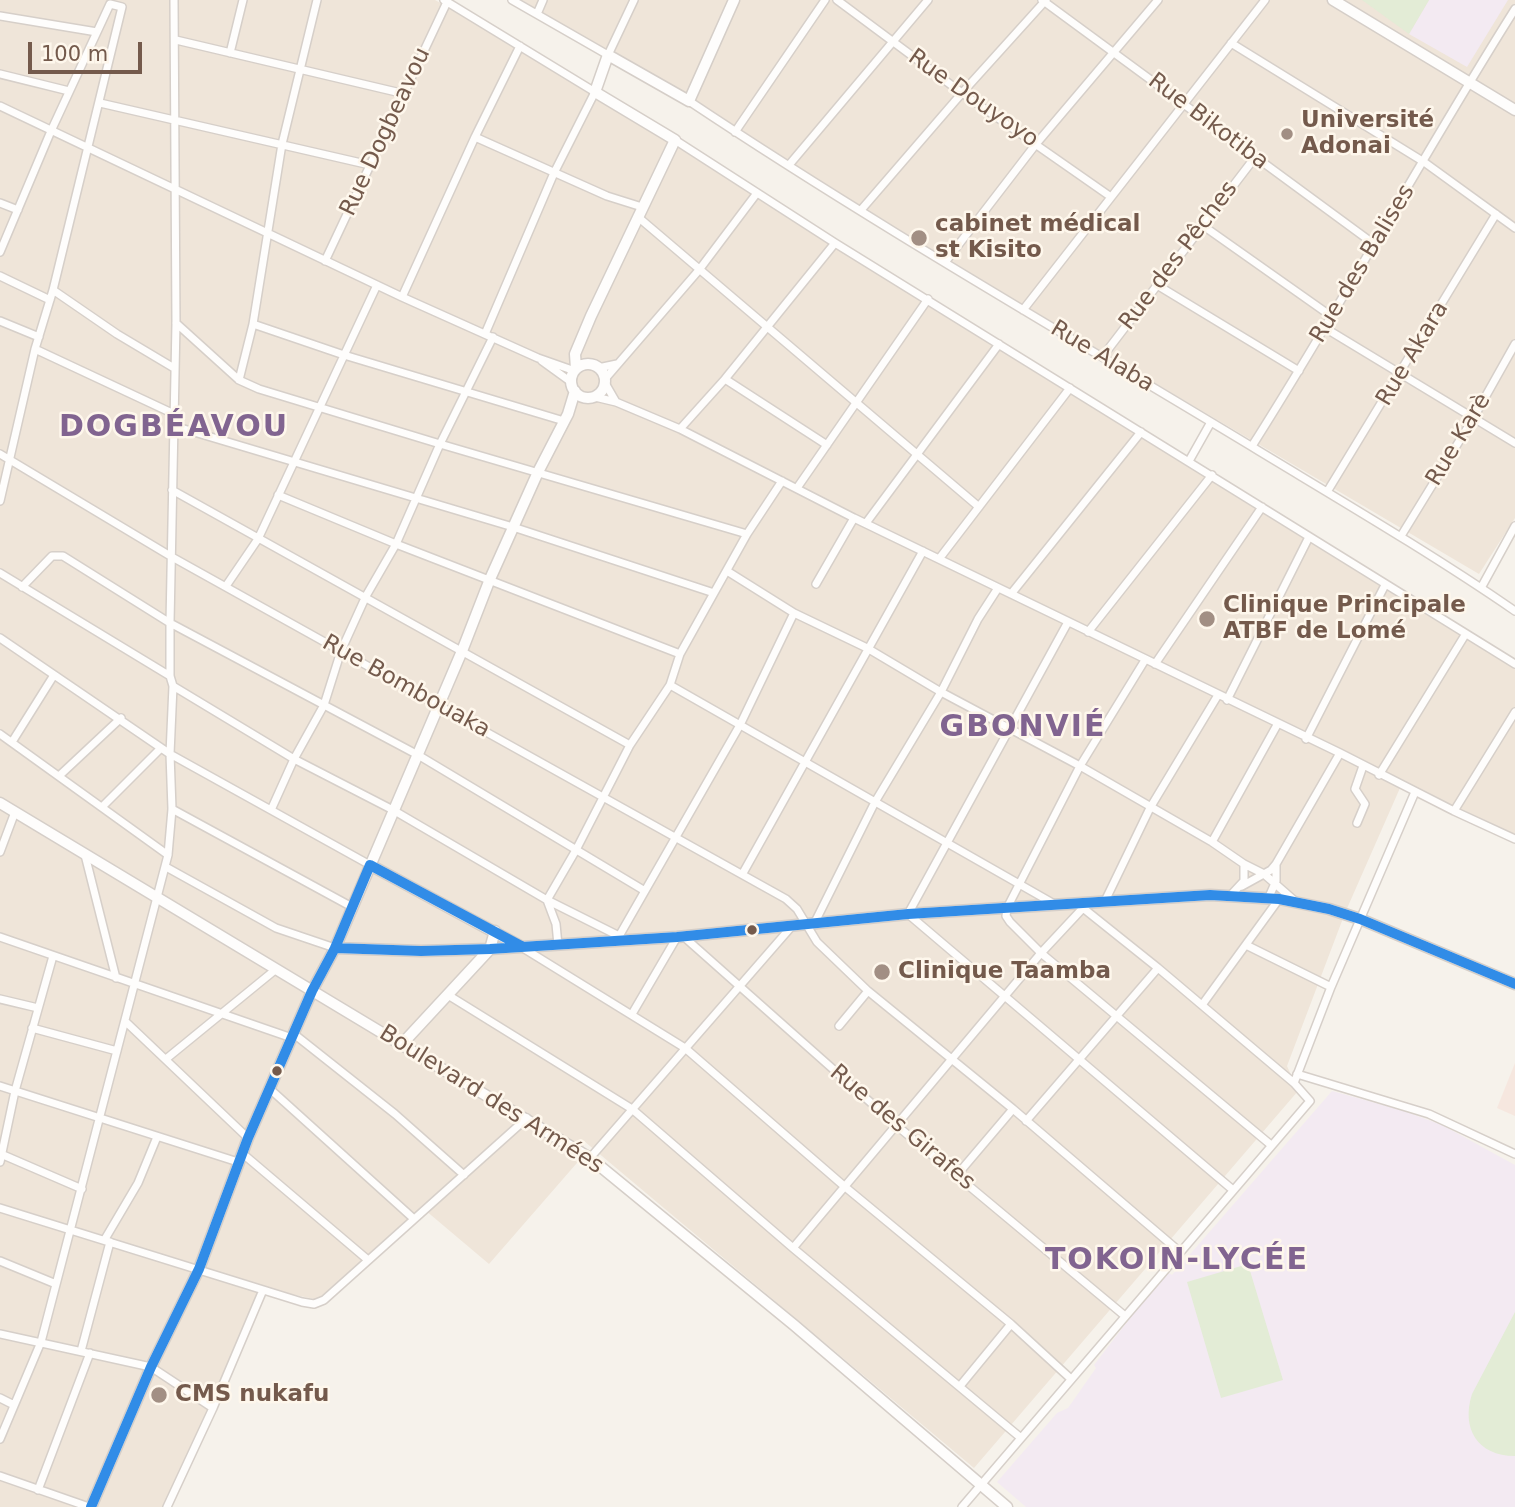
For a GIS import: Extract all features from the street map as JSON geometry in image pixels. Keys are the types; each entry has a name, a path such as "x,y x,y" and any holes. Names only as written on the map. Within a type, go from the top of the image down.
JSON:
{"main road":[{"path":"90,1507 151,1367 199,1269 248,1138 312,991 335,948 490,579 566,417 573,386 575,354 581,339 675,141 595,92 608,55 689,101 734,0"},
{"path":"1333,0 1515,110"},
{"path":"566,417 602,390 604,381 582,350 581,339"},
{"path":"575,370 585,365 596,367"},
{"path":"573,386 591,397"},
{"name":"Boulevard des Armées","path":"0,803 590,1158 757,1294 1007,1507"},
{"path":"370,865 523,947"},
{"path":"335,948 421,951 558,945 908,915 1056,905 1082,906 1105,901 1230,896 1296,902 1360,919 1515,984"},
{"path":"402,1044 489,949 495,931"}],"street":[{"path":"0,1439 41,1342 169,855 172,809 170,754 173,686 170,676 170,623 176,323 174,0"},
{"path":"230,52 243,0"},
{"path":"239,380 253,324 282,144 317,0"},
{"path":"512,0 608,55 634,0"},
{"path":"537,14 543,0"},
{"path":"736,132 825,0"},
{"name":"Rue Douyoyo","path":"837,0 961,93 1111,197"},
{"path":"789,165 928,0"},
{"path":"946,261 1036,144 1158,0"},
{"path":"1023,310 1265,0"},
{"path":"271,810 294,759 324,705 341,651 366,596 396,544 466,391 554,173 595,92 446,1"},
{"name":"Rue Dogbeavou","path":"325,261 446,1"},
{"path":"861,210 1044,1"},
{"name":"Rue Bikotiba","path":"1044,1 1374,244"},
{"path":"0,252 51,131 110,4 122,7 53,290 35,349 0,501"},
{"name":"Rue des Balises","path":"1252,446 1515,9"},
{"path":"0,16 97,32"},
{"path":"176,40 405,94"},
{"path":"1231,43 1424,162 1515,228"},
{"path":"402,297 475,136 520,46"},
{"path":"0,74 69,91"},
{"name":"Rue Alaba","path":"689,101 1023,310 1401,536 1515,611"},
{"path":"100,103 370,165"},
{"path":"0,106 402,297 538,358 575,370"},
{"path":"475,136 640,212 699,270 979,507"},
{"path":"675,141 1515,664"},
{"name":"Rue des Pêches","path":"1102,356 1255,156"},
{"path":"616,402 604,381 699,270 757,193"},
{"path":"0,203 18,209"},
{"name":"Rue Akara","path":"1327,492 1402,373 1496,214"},
{"path":"1202,225 1331,316"},
{"path":"680,429 725,379 835,243"},
{"path":"0,276 50,300"},
{"path":"226,586 258,539 377,285"},
{"path":"1157,285 1299,371"},
{"path":"53,290 117,334 174,368"},
{"path":"797,488 928,299"},
{"path":"0,321 39,337"},
{"path":"176,323 239,380 260,389 747,534"},
{"path":"253,324 344,355 566,417"},
{"path":"1325,328 1515,443"},
{"name":"Rue Karè","path":"1401,536 1515,344"},
{"path":"866,523 999,345"},
{"path":"35,349 174,414"},
{"path":"538,358 573,386"},
{"path":"596,367 607,368 621,362"},
{"path":"725,379 827,445"},
{"path":"939,559 1070,387"},
{"path":"591,397 616,402 680,429 854,518 1515,839"},
{"path":"1189,461 1211,422"},
{"path":"174,426 513,527 714,593"},
{"path":"1011,594 1141,432"},
{"name":"Rue Bombouaka","path":"0,454 172,557 743,873 792,903 811,924 817,942 868,991 1013,1109 1180,1252"},
{"path":"1088,632 1212,475"},
{"path":"547,900 630,745 670,685 680,654 747,534 782,481"},
{"path":"172,490 630,745"},
{"path":"278,495 396,544 680,654"},
{"path":"1154,664 1262,507"},
{"path":"816,584 854,518"},
{"path":"1481,587 1515,526"},
{"path":"1227,700 1309,537"},
{"path":"743,873 923,551"},
{"path":"22,587 52,556 58,555 170,623 418,755 645,891"},
{"path":"727,571 794,613 867,648 940,692 1080,766 1212,842 1264,874 1296,902"},
{"path":"0,573 170,676"},
{"path":"1306,739 1385,585"},
{"path":"811,924 875,802 998,588"},
{"path":"173,686 294,759 393,810 617,939 740,725 794,613"},
{"path":"1068,622 908,915 1233,1190"},
{"path":"1379,775 1465,635"},
{"path":"0,638 121,718 170,754 370,865"},
{"path":"1145,660 1080,766 1007,908 1006,916 1041,953 1272,1145"},
{"path":"12,742 54,675"},
{"path":"670,685 1056,905"},
{"path":"1105,901 1150,808 1217,695"},
{"path":"1454,811 1515,712"},
{"path":"59,776 121,718"},
{"path":"1212,842 1277,725"},
{"path":"0,734 169,855"},
{"path":"102,807 161,748"},
{"path":"1230,896 1276,864 1340,754"},
{"path":"1357,823 1365,804 1355,789 1363,766"},
{"path":"1294,1083 1331,987 1415,792"},
{"path":"172,809 352,907"},
{"path":"0,852 15,812"},
{"path":"85,855 116,978"},
{"path":"1242,886 1245,878 1244,864"},
{"path":"1202,1005 1246,945 1274,899 1276,864"},
{"path":"166,867 276,928 335,948"},
{"path":"547,900 556,924 558,945"},
{"path":"793,1248 1082,906 1308,1097 1309,1103 962,1507"},
{"path":"590,1158 793,926"},
{"path":"632,1014 680,936"},
{"name":"Rue des Girafes","path":"680,936 896,1125 1125,1316"},
{"path":"0,937 220,1015 293,1036 395,1114 464,1175"},
{"path":"1246,945 1331,987"},
{"path":"523,947 685,1048 844,1186 1011,1324 1071,1379"},
{"path":"53,956 15,1091 1,1157 82,1189"},
{"path":"1026,1121 1158,968"},
{"path":"166,1059 275,970"},
{"path":"839,1026 868,991"},
{"path":"448,995 632,1109 793,1248 1021,1438"},
{"path":"0,999 38,1009"},
{"path":"126,1022 248,1138"},
{"path":"32,1028 117,1051"},
{"path":"1297,1074 1429,1114 1515,1154"},
{"path":"0,1086 156,1138 240,1158 368,1260"},
{"path":"270,1089 414,1219"},
{"path":"957,1175 1013,1109"},
{"path":"0,1208 308,1304 319,1303 527,1118"},
{"path":"81,1351 107,1240 138,1183 156,1138"},
{"path":"0,1261 56,1284"},
{"path":"167,1507 214,1408 263,1290"},
{"path":"960,1386 1011,1324"},
{"path":"0,1334 151,1367 214,1408"},
{"path":"38,1490 90,1353"},
{"path":"0,1398 15,1405"},
{"path":"0,1476 90,1507"}],"shaded area":[{"path":"0,0 435,0 580,83 903,290 1041,372 1515,666 1515,843 1400,788 1345,913 1287,1066 1298,1091 974,1468 584,1141 583,1156 489,1264 425,1210 319,1300 262,1288 169,1507 0,1507"},
{"path":"519,0 1515,0 1515,518 1479,574 995,289"},
{"path":"1429,0 1508,0 1467,67 1409,34"},
{"path":"1515,1063 1515,1116 1497,1108"},
{"path":"1332,1091 1401,1110 1442,1125 1515,1165 1515,1507 1026,1507 997,1482 1057,1413 1068,1408 1096,1368 1094,1365 1134,1313 1169,1273 1172,1275"}],"green space":[{"path":"1362,0 1429,0 1409,34"},
{"path":"1248,1264 1283,1380 1221,1398 1187,1282"},
{"path":"1515,1312 1515,1456 1491,1451 1475,1438 1471,1429 1469,1406 1472,1394"}],"transit line":[{"path":"91,1507 151,1367 199,1269 248,1138 370,865 523,947"},
{"path":"335,948 421,951 490,949 677,937 908,914 1210,895 1279,899 1329,909 1360,919 1515,984"}],"place":[{"name":"Université Adonai","path":"1287,134"},
{"name":"cabinet médical st Kisito","path":"919,238"},
{"name":"Clinique Principale ATBF de Lomé","path":"1207,619"},
{"name":"Clinique Taamba","path":"882,972"},
{"name":"CMS nukafu","path":"159,1395"}],"district":[{"name":"DOGBÉAVOU","path":"174,428"},
{"name":"GBONVIÉ","path":"1023,728"},
{"name":"TOKOIN-LYCÉE","path":"1177,1261"}]}
